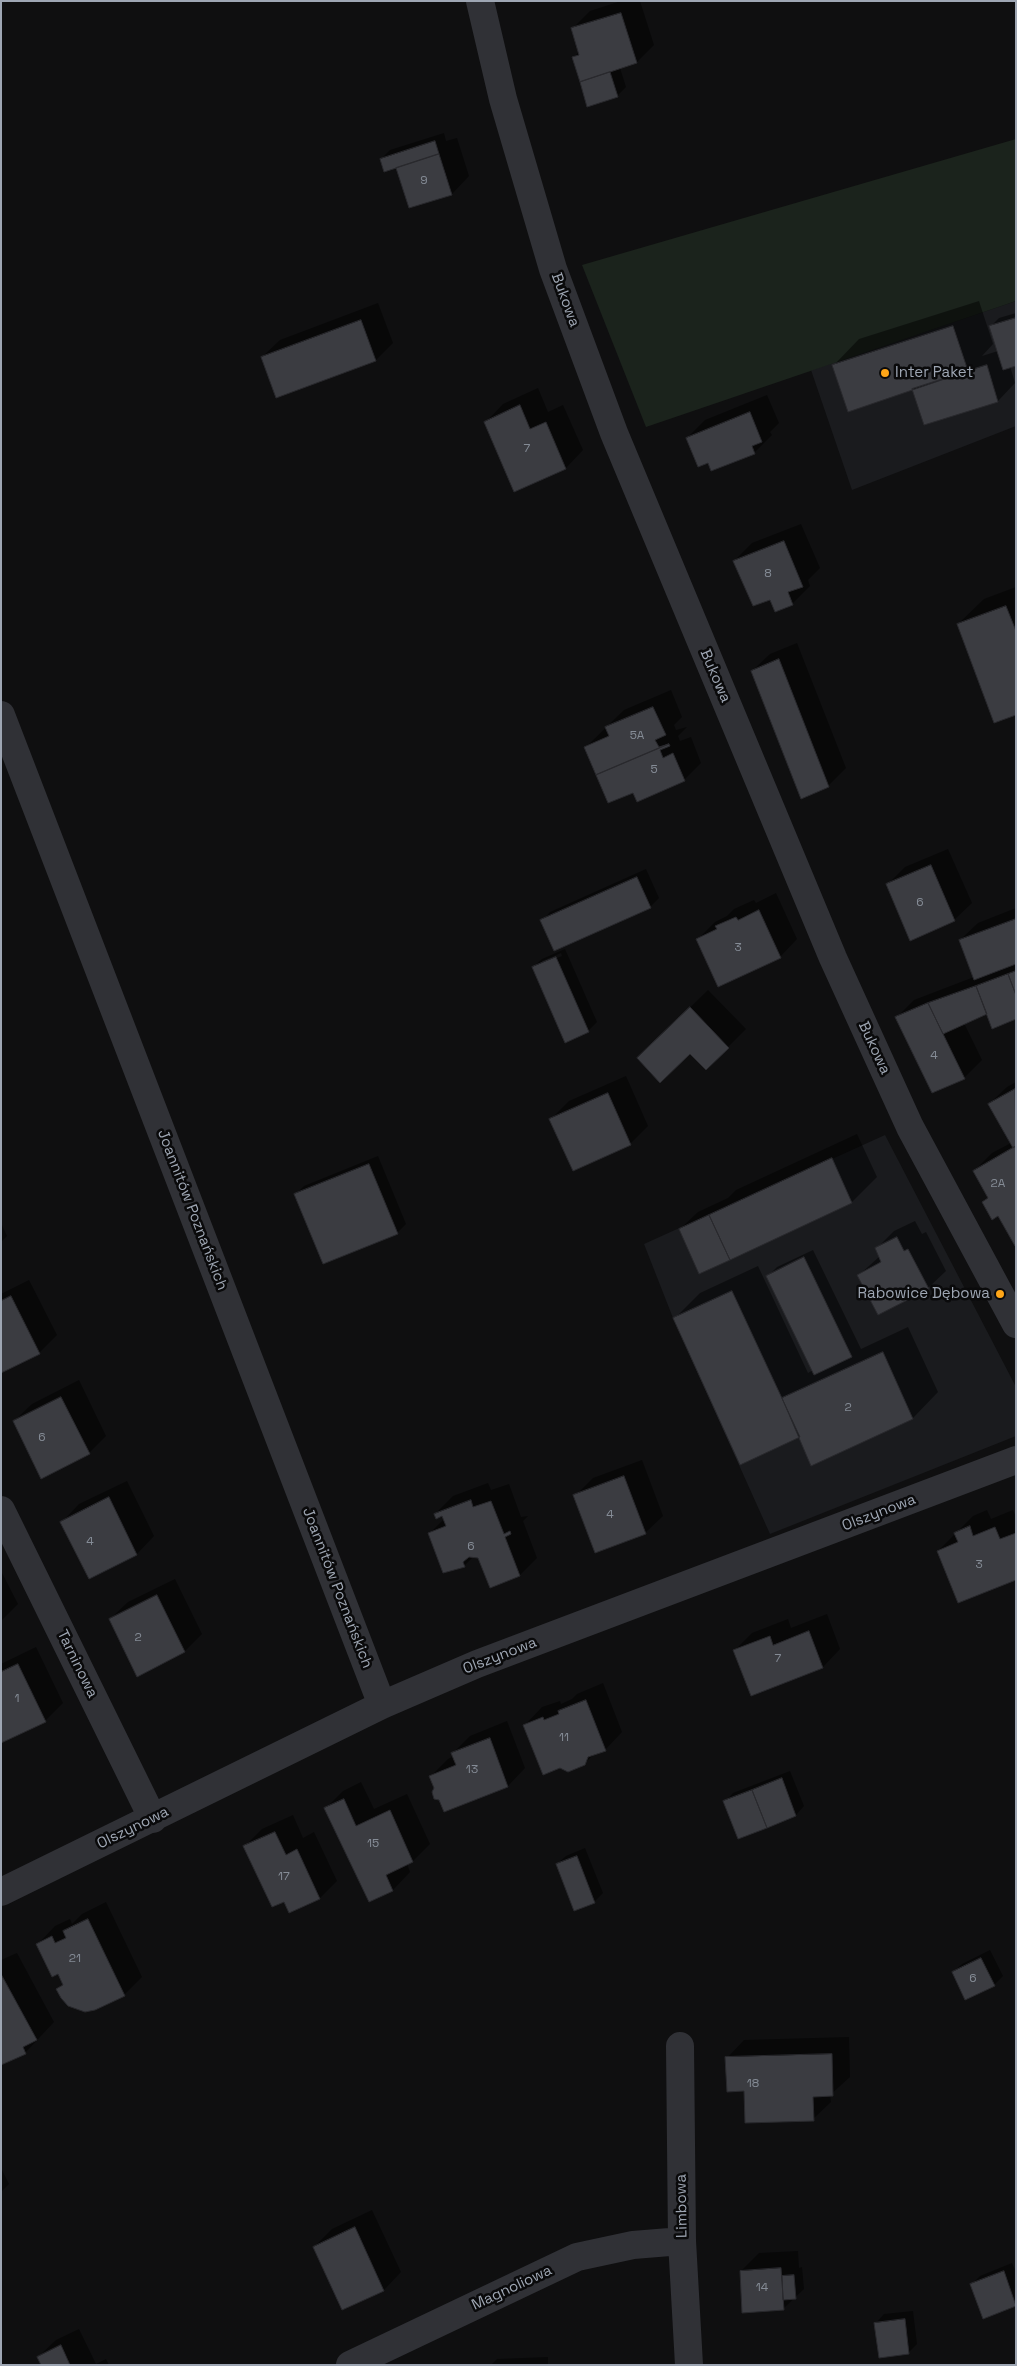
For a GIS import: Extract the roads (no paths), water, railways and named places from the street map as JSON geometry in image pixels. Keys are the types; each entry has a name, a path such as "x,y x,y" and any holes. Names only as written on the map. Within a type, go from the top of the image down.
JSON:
{"street":[{"name":"Bukowa","path":"480,1 503,99 553,269 614,433 833,958 910,1127 1016,1324"},
{"name":"Joannitów Poznańskich","path":"1,715 382,1705"},
{"name":"Olszynowa","path":"1,1892 154,1819 382,1705 477,1664 1016,1460"},
{"name":"Tarninowa","path":"1,1510 154,1819"},
{"name":"Limbowa","path":"680,2046 682,2241 689,2365"},
{"name":"Magnoliowa","path":"350,2365 577,2257 633,2245 682,2241"}],"place":[{"name":"Inter Paket","path":"885,373"},
{"name":"Rabowice Dębowa","path":"1000,1294"}]}
